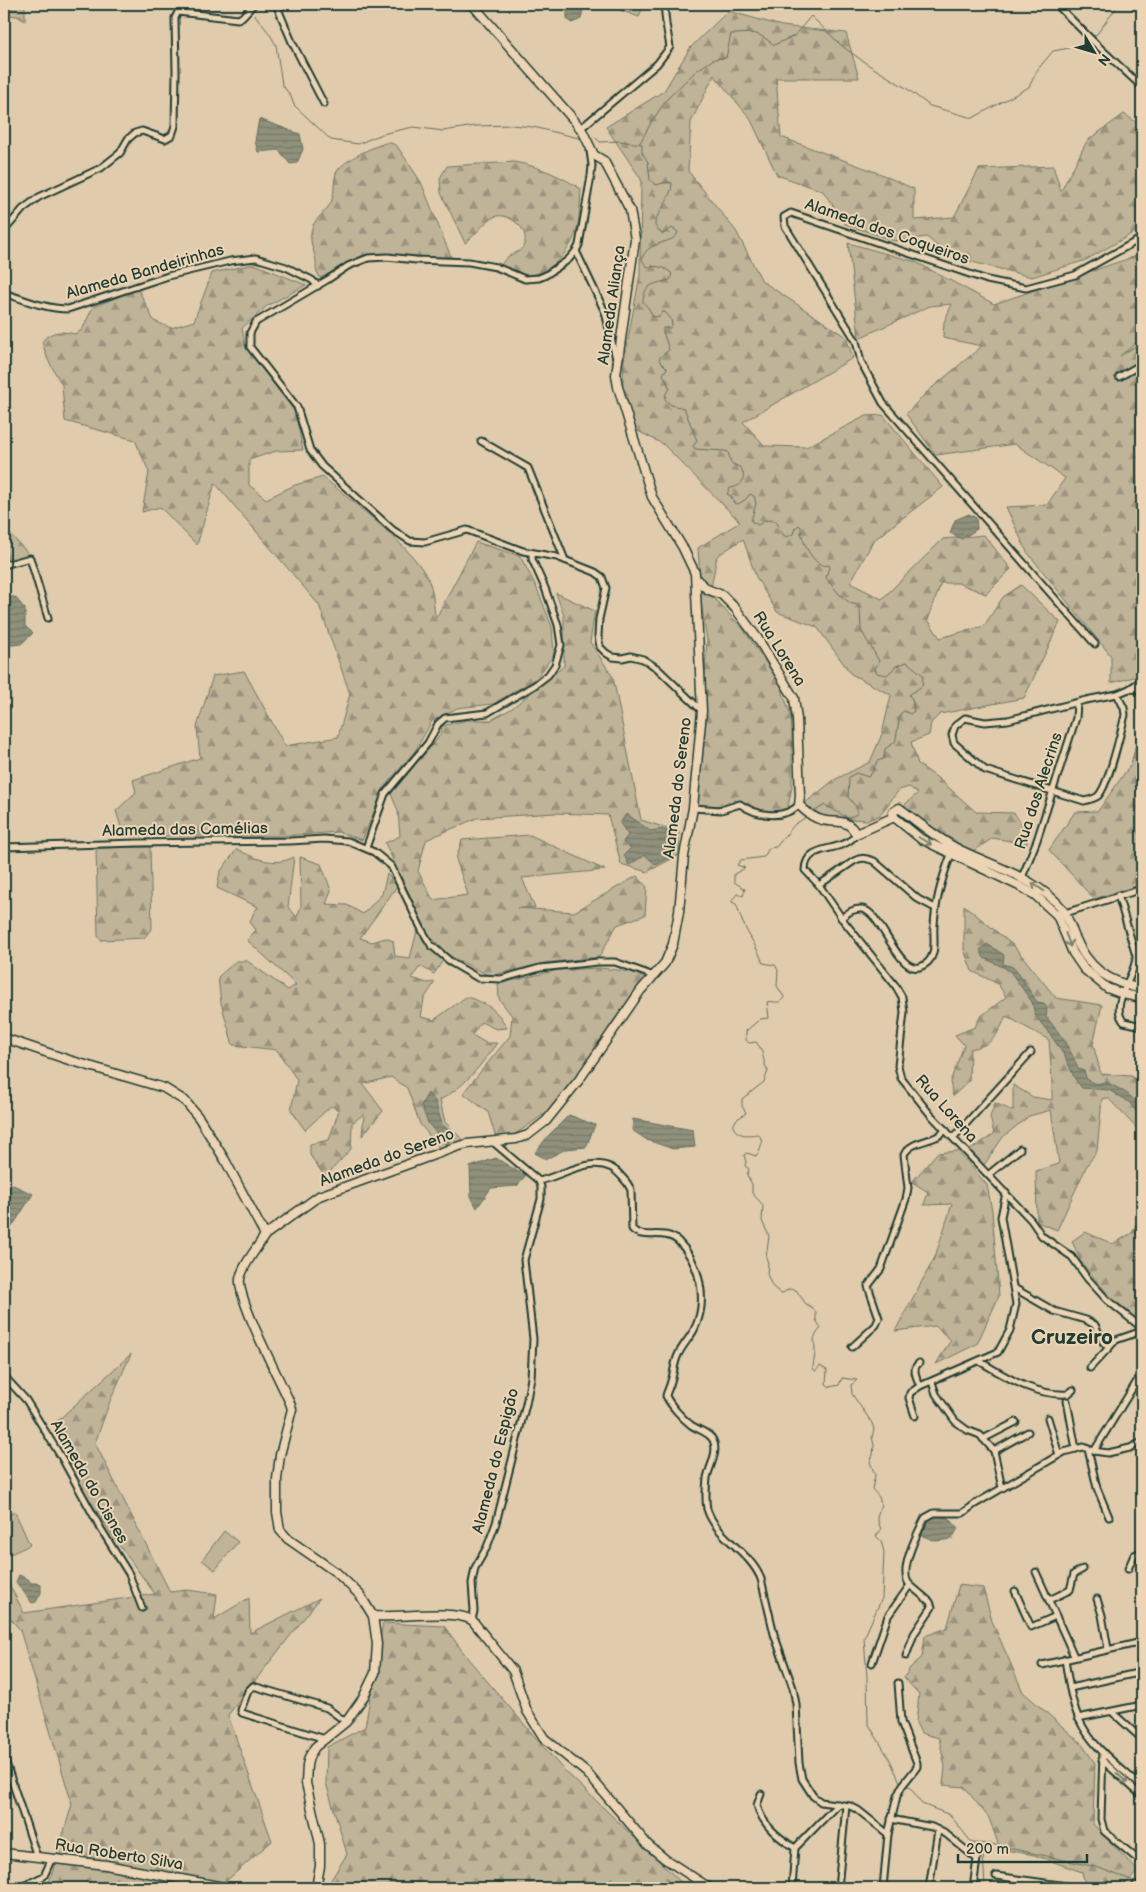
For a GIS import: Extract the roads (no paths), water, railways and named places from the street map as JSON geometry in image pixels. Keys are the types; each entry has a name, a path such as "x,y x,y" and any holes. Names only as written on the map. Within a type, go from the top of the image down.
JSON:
{"street":[{"path":"4,231 22,210 39,197 101,168 120,153 128,139 135,133 142,131 165,139 174,133 177,37 175,18 178,12 238,19 254,4"},
{"path":"276,4 292,42 324,104"},
{"name":"Alameda Aliança","path":"472,4 559,102 581,130 594,155 604,161 630,210 635,239 617,366 617,381 622,404 652,497 686,554 695,573 702,711"},
{"path":"581,130 664,57 670,47 664,4"},
{"path":"1056,4 1142,87"},
{"path":"588,143 592,165 591,176 582,235 576,251 605,312 617,366"},
{"name":"Alameda dos Coqueiros","path":"1095,644 883,404 861,362 856,341 785,226 784,217 790,213 987,280 1026,288 1075,275 1142,238"},
{"name":"Alameda do Sereno","path":"373,1616 360,1595 337,1572 288,1539 280,1530 277,1512 277,1479 280,1455 292,1409 243,1297 240,1279 251,1257 265,1236 319,1196 456,1147 522,1137 534,1131 546,1121 579,1080 640,990 665,962 673,944 679,912 684,856 693,808 702,711 657,668 643,659 631,656 613,657 600,647 598,636 599,618 606,588 602,578 595,572 565,560 532,553 468,530 424,542 410,541 393,530 322,466 310,450 298,407 250,347 250,333 256,322 348,266 368,258 381,257 478,263 496,267 525,279 534,279 561,266 576,251"},
{"name":"Alameda Bandeirinhas","path":"4,293 56,309 68,308 168,276 230,260 256,258 286,267 312,280 318,286"},
{"path":"1119,377 1142,364"},
{"path":"481,441 528,468 565,560"},
{"path":"366,848 386,794 428,743 438,724 445,718 487,713 535,685 548,675 555,665 560,646 558,625 532,559 532,553"},
{"path":"4,565 30,558 48,618"},
{"name":"Rua Lorena","path":"696,579 707,588 722,595 735,608 758,638 794,698 797,719 799,805"},
{"path":"1117,694 1125,714 1108,775 1100,794 1094,799 1084,801 985,770 954,743 952,735 955,726 965,718 985,722 1008,720 1117,694 1129,689 1142,680"},
{"path":"1129,689 1142,690"},
{"name":"Rua dos Alecrins","path":"1021,882 1037,840 1076,718 1077,703"},
{"path":"693,808 721,810 740,804 756,813 768,814 793,810 799,805 810,814 822,820 839,821 847,824 853,828 856,834 894,817 893,812 899,808 952,850 1048,894 1059,904 1073,953 1084,969 1107,988 1142,998"},
{"name":"Rua Lorena","path":"856,834 851,841 842,846 820,850 809,856 805,867 841,918 901,994 904,1012 898,1072 910,1091 1031,1220 1042,1236 1072,1257 1107,1300 1142,1330"},
{"name":"Alameda das Camélias","path":"4,847 336,839 348,841 366,848 392,866 431,945 452,963 478,978 501,979 540,968 598,962 615,962 654,976"},
{"path":"841,918 852,911 866,910 888,937 896,955 910,966 918,967 926,964 932,958 934,950 936,908 952,850"},
{"path":"819,885 854,861 860,858 867,858 918,899 936,908"},
{"path":"1061,914 1142,889"},
{"path":"1118,895 1136,956 1136,964 1125,985 1119,1013 1124,1022 1142,1026"},
{"path":"1061,914 1078,944 1099,972 1111,980 1142,989"},
{"path":"4,1038 69,1060 164,1088 185,1101 199,1118 225,1160 265,1236"},
{"path":"953,1138 1031,1052"},
{"path":"852,1347 876,1325 879,1318 868,1286 881,1269 906,1199 908,1188 904,1156 906,1151 910,1147 937,1137 946,1130"},
{"path":"493,1142 539,1181 553,1178 572,1169 594,1164 607,1166 615,1170 629,1185 631,1190 632,1229 638,1234 660,1234 673,1238 695,1265 700,1283 701,1302 694,1330 677,1357 666,1396 692,1426 709,1435 713,1440 714,1452 705,1497 708,1512 716,1525 758,1571 761,1579 774,1634 793,1688 802,1779 816,1800 858,1810 888,1834"},
{"path":"988,1175 1020,1149"},
{"name":"Alameda do Espigão","path":"472,1620 474,1612 472,1583 475,1568 495,1528 529,1386 533,1339 524,1260 541,1200 539,1181"},
{"path":"915,1416 909,1395 920,1386 998,1352 1010,1330 1016,1304 1001,1217 1006,1193"},
{"path":"1014,1288 1054,1311 1086,1320 1095,1326 1103,1342 1109,1348"},
{"path":"1090,1368 1116,1340 1142,1330"},
{"path":"979,1361 1011,1379 1044,1393 1068,1394 1073,1390"},
{"path":"919,1363 915,1366 914,1370 920,1386"},
{"path":"1094,1451 1142,1373"},
{"name":"Alameda do Cisnes","path":"4,1376 26,1400 64,1460 101,1529 129,1574 142,1608"},
{"path":"932,1382 936,1394 955,1421 967,1430 980,1436 994,1452 1002,1488"},
{"path":"1067,1401 1076,1449"},
{"path":"1048,1418 1059,1455"},
{"path":"983,1439 1016,1422"},
{"path":"994,1452 1028,1432"},
{"path":"906,1656 914,1634 932,1607 930,1602 907,1582 905,1571 924,1518 934,1513 963,1513 1059,1455 1076,1449 1083,1447 1108,1453 1130,1448 1142,1442"},
{"path":"1088,1449 1097,1488 1109,1516"},
{"path":"1128,1569 1134,1555 1142,1552"},
{"path":"1049,1600 1070,1590 1074,1574 1083,1569"},
{"path":"1036,1572 1074,1656"},
{"path":"872,1663 888,1616 910,1585"},
{"path":"1015,1591 1031,1627 1056,1616"},
{"path":"1097,1600 1102,1615 1108,1649"},
{"path":"316,1888 319,1873 320,1844 305,1775 309,1757 315,1747 346,1722 363,1698 375,1673 377,1644 373,1616 449,1614 465,1616 472,1620 513,1671 527,1711 535,1727 552,1747 587,1773 648,1845 665,1859 710,1888"},
{"path":"1042,1665 1074,1656 1142,1642"},
{"path":"1065,1659 1070,1688 1078,1718 1083,1728 1103,1752 1142,1787"},
{"path":"1070,1688 1142,1672"},
{"path":"883,1888 888,1834 897,1796 903,1784 916,1770 917,1763 901,1722 898,1683"},
{"path":"325,1739 242,1713 241,1710 248,1691 253,1686 327,1708 346,1722"},
{"path":"1078,1718 1142,1705"},
{"path":"1112,1712 1142,1738"},
{"path":"1103,1752 1101,1819 1104,1832 1142,1863"},
{"path":"4,1757 37,1856"},
{"path":"1102,1760 1142,1796"},
{"path":"761,1794 757,1805 759,1813 777,1836 795,1848"},
{"path":"792,1888 795,1848 838,1804"},
{"path":"838,1888 846,1806"},
{"path":"891,1819 938,1830 946,1834 977,1859 973,1888"},
{"path":"928,1888 938,1830"},
{"name":"Rua Roberto Silva","path":"4,1853 106,1865 229,1888"},
{"path":"19,1888 44,1876 52,1858"},
{"path":"996,1876 1067,1886 1067,1888"}],"waterway":[{"path":"1093,36 1097,34 1119,4"},
{"path":"255,15 276,45 282,84 294,105 331,140 358,144 382,134 413,127 443,131 475,126 512,125 533,127 583,139"},
{"path":"640,143 667,99 696,71 714,59 726,58 731,34 758,34 774,45 794,36 811,16 842,46 930,106 973,118 1029,87 1038,69 1053,51 1075,47 1086,40"},
{"path":"591,139 595,137 600,142 619,141 642,144 642,152 648,162 650,180 656,185 667,182 672,183 655,225 663,234 672,228 678,232 672,239 648,249 642,260 647,267 661,267 672,274 670,280 651,285 646,291 643,302 653,317 665,312 671,319 672,326 670,328 663,328 669,350 659,360 667,368 663,374 670,389 666,393 665,399 671,405 684,408 697,441 693,446 695,449 728,452 731,463 741,468 743,472 742,482 730,488 727,494 731,496 734,503 738,504 750,494 754,496 756,503 751,521 758,525 766,520 776,521 783,535 787,537 793,534 795,528 799,525 801,527 805,546 813,558 818,563 829,565 830,568 826,578 840,595 850,603 857,605 860,609 861,630 879,661 875,669 877,673 887,675 896,666 907,662 923,675 922,686 909,695 912,699 914,711 910,714 904,711 900,714 895,742 885,749 884,759 877,761 872,773 868,777 856,773 849,777 848,797 857,808 857,814 848,818 825,805 813,812"},
{"path":"808,816 795,824 776,847 769,848 764,857 741,860 737,865 745,868 734,874 734,882 745,889 743,896 737,894 732,902 736,904 743,923 763,963 775,965 778,970 777,986 784,997 779,1002 767,1002 769,1018 760,1019 746,1031 746,1040 749,1043 756,1042 759,1046 768,1071 764,1082 742,1099 742,1106 746,1113 736,1120 733,1126 740,1134 758,1134 761,1140 756,1156 747,1153 744,1155 745,1166 749,1169 747,1175 752,1184 752,1193 763,1205 762,1221 769,1236 766,1257 768,1263 767,1274 772,1286 781,1294 789,1289 796,1290 806,1304 813,1308 816,1313 816,1320 821,1328 814,1339 813,1369 816,1371 820,1366 827,1370 826,1384 830,1387 839,1385 842,1378 857,1380 851,1385 852,1394 874,1429 872,1437 874,1445 873,1455 870,1462 875,1475 872,1489 879,1497 881,1504 877,1517 881,1530 876,1536 881,1541 884,1552 882,1598 864,1638 868,1723 890,1760 900,1782 903,1783"},
{"path":"906,1785 910,1787 922,1804 950,1815 972,1843 991,1844 1096,1867 1134,1881"},
{"path":"973,1844 983,1852 985,1888"}],"district":[{"name":"Cruzeiro","path":"1072,1337"}]}
